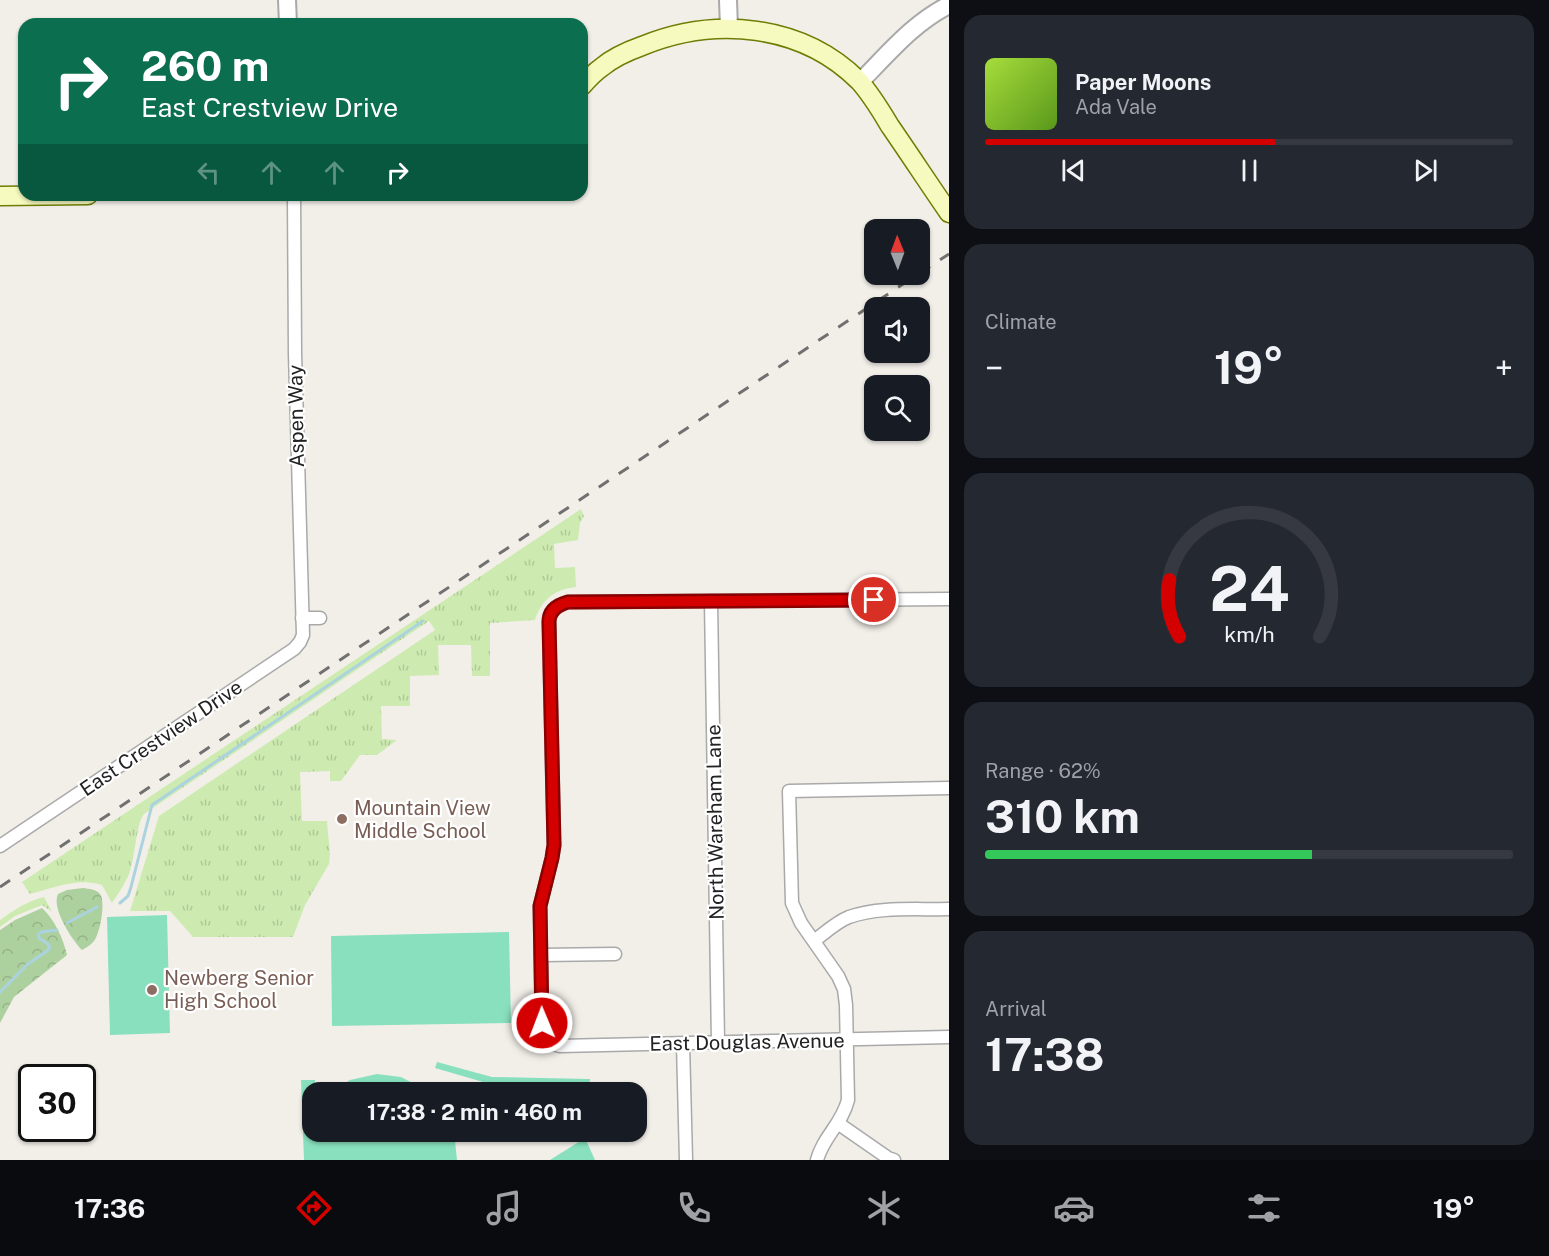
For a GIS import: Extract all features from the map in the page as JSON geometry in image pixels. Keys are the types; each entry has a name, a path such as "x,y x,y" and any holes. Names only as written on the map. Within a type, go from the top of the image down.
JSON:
{"main road":[{"path":"588,80 601,67 620,55 658,39 680,33 750,28 798,41 822,52 860,82 949,213"},
{"path":"0,196 18,196"}],"street":[{"path":"287,0 288,18"},
{"path":"728,0 729,28"},
{"path":"860,82 915,26 931,14 949,5"},
{"name":"Aspen Way","path":"294,201 302,618"},
{"path":"615,954 541,955 540,906 554,845 549,616 554,609 568,602 949,599"},
{"name":"North Wareham Lane","path":"711,601 718,1043"},
{"path":"302,618 320,618"},
{"name":"East Crestview Drive","path":"0,846 294,649 303,635 302,618"},
{"path":"817,1160 820,1148 845,1112 848,1100 844,990 838,976 801,923 792,903 789,791 949,788"},
{"path":"814,941 848,918 864,913 885,910 949,909"},
{"name":"East Douglas Avenue","path":"541,955 542,1023 547,1040 560,1046 949,1037"},
{"path":"683,1044 686,1160"},
{"path":"838,1124 894,1160"}],"green space":[{"path":"581,509 584,516 580,523 578,540 554,544 555,568 575,567 576,587 555,593 545,601 535,620 490,623 490,676 472,676 471,645 438,645 439,675 410,676 410,706 381,706 382,739 397,740 377,755 360,755 341,781 330,781 330,771 300,772 302,821 327,821 330,854 329,864 305,905 293,937 193,937 170,911 130,911 159,816 435,630 429,621 144,814 139,825 129,874 112,903 102,885 84,882 66,884 30,894 22,882"},
{"path":"83,888 100,894 102,918 96,937 82,950 64,924 57,907 57,900 58,894"},
{"path":"44,897 52,912 42,905 15,916 0,927 0,920 10,913 26,903"},
{"path":"42,908 58,930 67,955 14,997 0,1023 0,930 15,920"},
{"path":"167,915 170,1033 110,1035 107,917"},
{"path":"509,932 511,1023 332,1026 331,936"},
{"path":"437,1062 492,1077 590,1079 590,1082 483,1082 435,1068"},
{"path":"377,1074 401,1077 411,1082 347,1082"},
{"path":"301,1080 315,1080 315,1082 302,1082 302,1107"},
{"path":"303,1142 455,1142 457,1160 304,1160"},
{"path":"579,1142 587,1142 595,1160 550,1160"}],"waterway":[{"path":"120,903 128,896 131,887 152,805 423,621"},
{"path":"67,923 97,907"},
{"path":"0,992 28,964 50,947 38,935 41,932 57,930"}],"railway":[{"path":"930,266 949,254"},
{"path":"0,887 902,285"}],"place":[{"name":"Mountain View Middle School","path":"342,819"},
{"name":"Newberg Senior High School","path":"152,990"}],"route":[{"path":"542,1023 540,906 554,845 549,622 551,612 557,606 568,602 874,600"}]}
